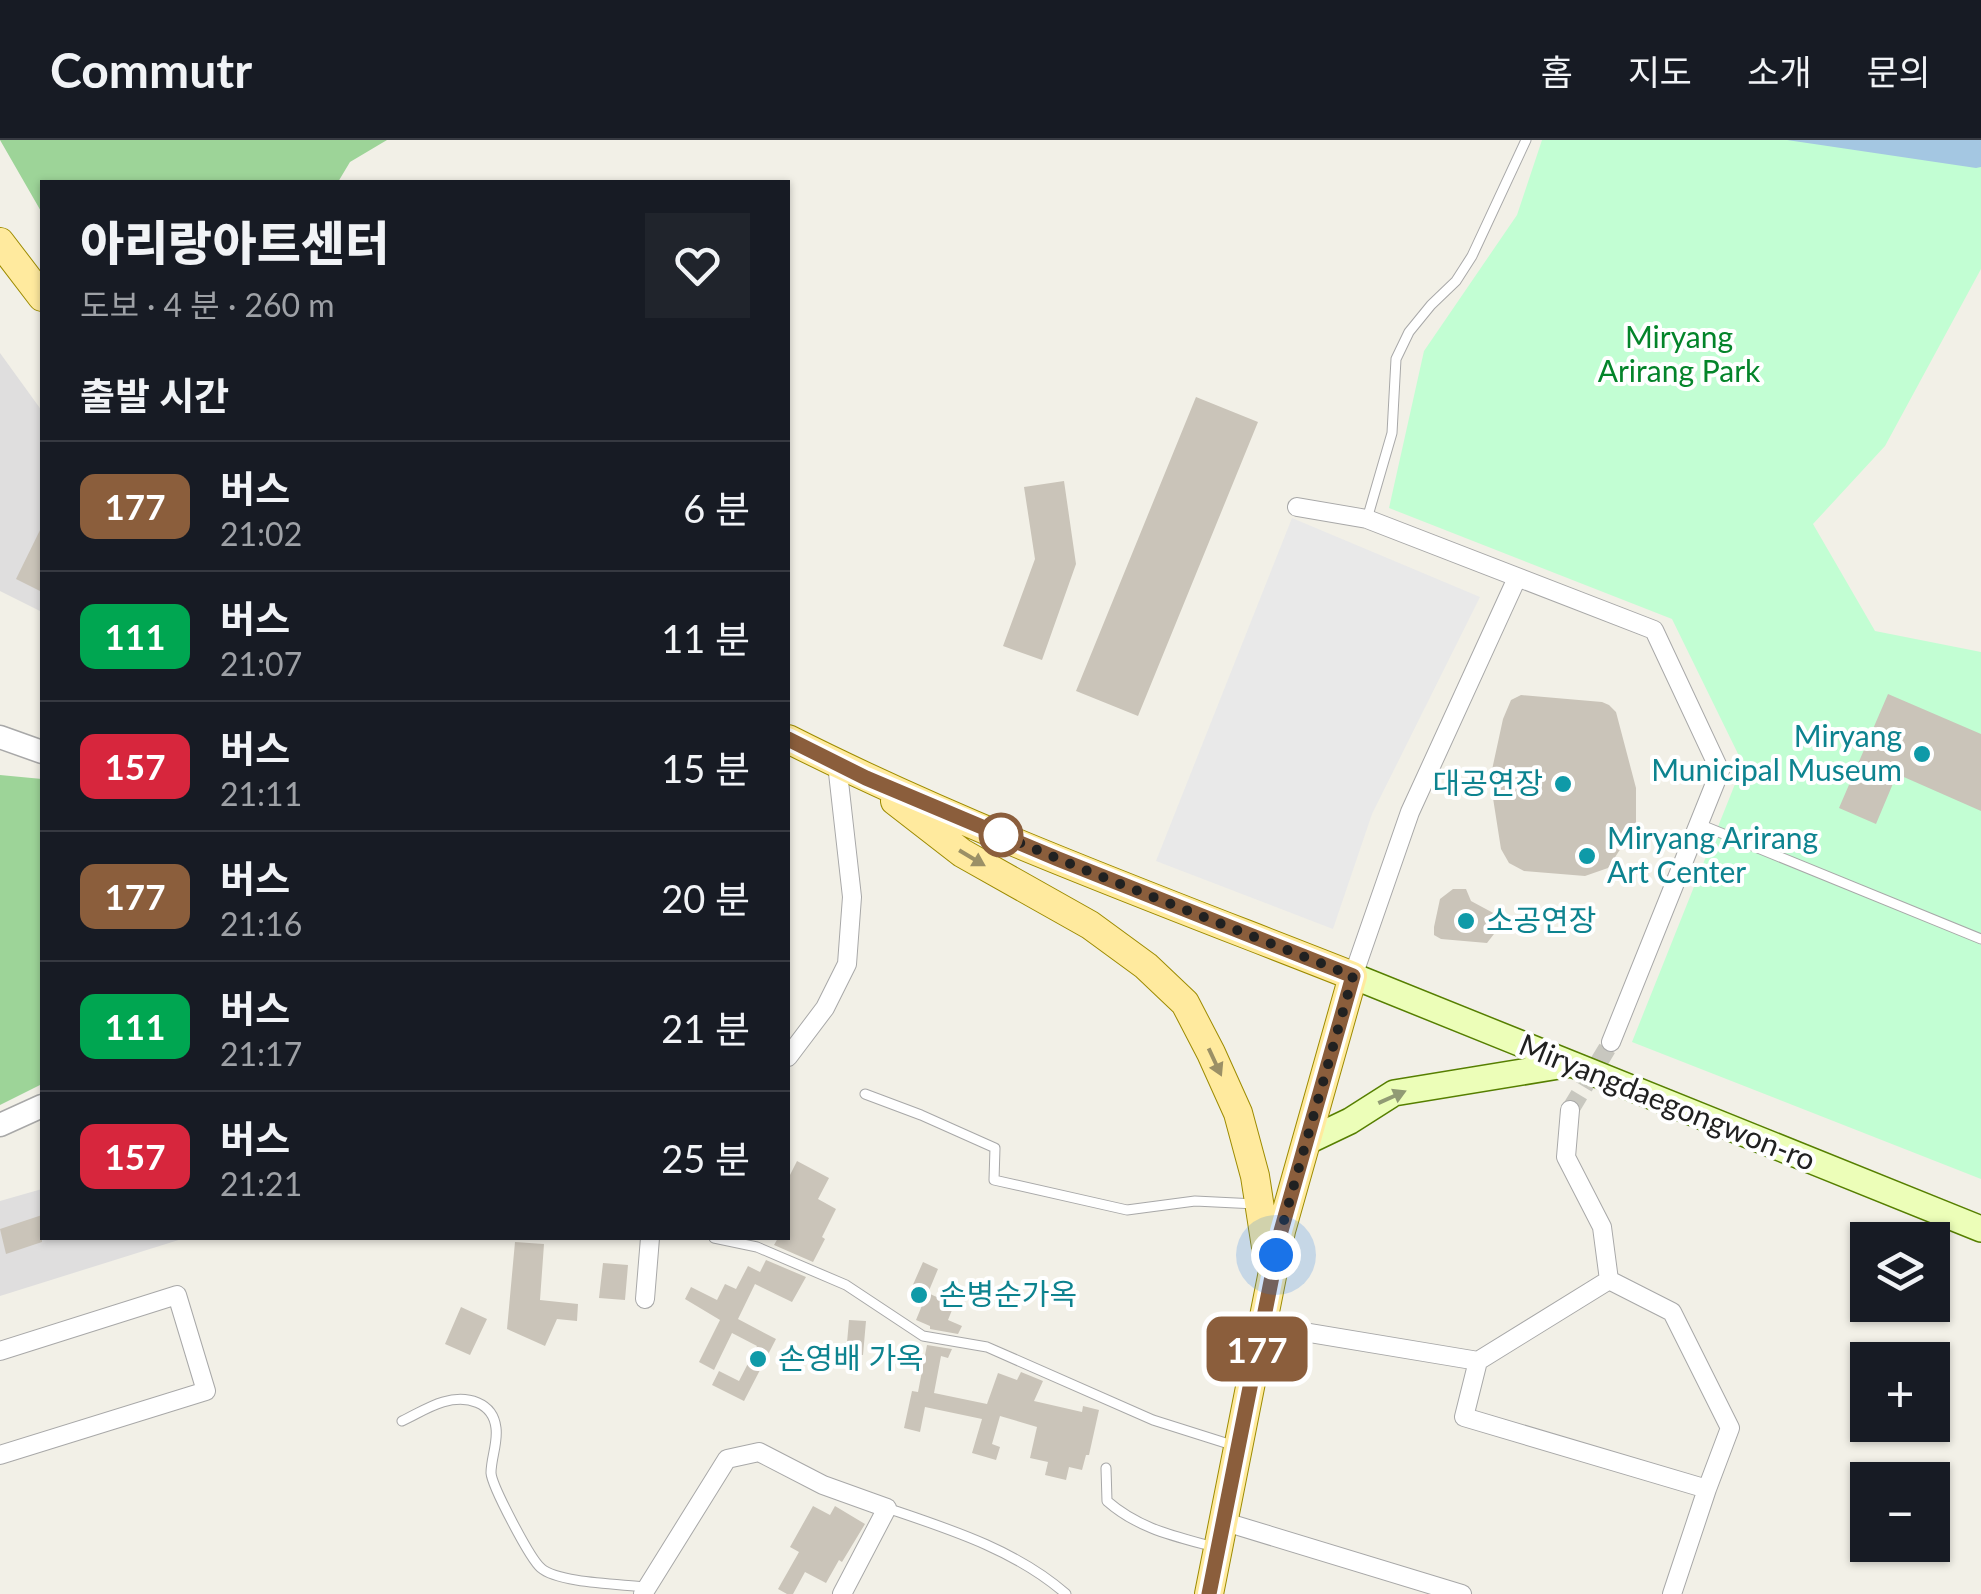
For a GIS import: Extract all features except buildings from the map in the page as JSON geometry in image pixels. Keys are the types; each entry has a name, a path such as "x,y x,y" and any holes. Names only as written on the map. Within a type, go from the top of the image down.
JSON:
{"main road":[{"path":"0,242 40,294"},
{"path":"790,740 866,778 1090,872 1353,976 1281,1231 1209,1594"},
{"path":"866,778 962,853 1090,925 1146,966 1185,1003 1238,1112 1254,1176 1271,1279"},
{"name":"Miryangdaegongwon-ro","path":"1353,976 1981,1229"},
{"path":"1306,1142 1350,1121 1394,1093 1572,1064"}],"street":[{"path":"1297,508 1366,519 1654,630 1720,771 1611,1042"},
{"path":"1353,976 1410,812 1517,578"},
{"path":"0,737 40,751"},
{"path":"790,1054 825,1008 847,964 852,897 836,764"},
{"path":"0,1124 40,1107"},
{"path":"1570,1110 1566,1157 1602,1226 1610,1280"},
{"path":"644,1299 650,1240"},
{"path":"1262,1326 1478,1361 1610,1280"},
{"path":"1610,1280 1672,1312 1730,1428 1672,1594"},
{"path":"0,1350 177,1295 206,1391 0,1455"},
{"path":"1478,1361 1464,1417 1707,1489"},
{"path":"646,1591 727,1459 759,1452 823,1485 887,1508 842,1594"},
{"path":"1220,1534 1462,1594"}],"lane":[{"path":"1366,519 1392,433 1396,359 1409,332 1456,281 1472,256 1526,140"},
{"path":"1699,824 1981,939"},
{"path":"865,1094 921,1114 995,1148 994,1180 1127,1210 1195,1201 1259,1204"},
{"path":"723,1240 756,1247 846,1286 923,1336 988,1346 1153,1420 1237,1447"},
{"path":"402,1422 444,1402 480,1402 493,1414 497,1431 491,1476 528,1552 541,1568 558,1577 646,1591"},
{"path":"1106,1468 1107,1501 1125,1517 1160,1532 1220,1534"},
{"path":"887,1508 962,1533 1044,1574 1066,1594"}],"shaded area":[{"path":"0,353 40,408 40,611 0,591"},
{"path":"1292,518 1480,597 1372,814 1333,929 1156,861"},
{"path":"40,1190 40,1240 179,1240 0,1296 0,1201"}],"green space":[{"path":"0,140 387,140 350,162 339,180 40,180 40,210"},
{"name":"Miryang Arirang Park","path":"1542,140 1981,140 1981,269 1885,446 1813,524 1875,631 1981,652 1981,1179 1632,1042 1743,764 1672,619 1389,508 1424,351 1517,215"},
{"path":"0,775 40,779 40,1085 0,1105"}],"water":[{"path":"1787,140 1981,140 1981,167 1976,168"}],"tunnel":[{"path":"1570,1110 1611,1042"}],"bus line":[{"name":"177","path":"790,740 866,778 1058,859 1353,976 1281,1231 1209,1594"}],"place":[{"name":"Miryang Municipal Museum","path":"1922,754"},
{"name":"대공연장","path":"1563,784"},
{"name":"Miryang Arirang Art Center","path":"1587,856"},
{"name":"소공연장","path":"1466,921"},
{"name":"손병순가옥","path":"919,1295"},
{"name":"손영배 가옥","path":"758,1359"}],"route":[{"path":"1001,835 994,832 1353,976 1276,1255"}]}
